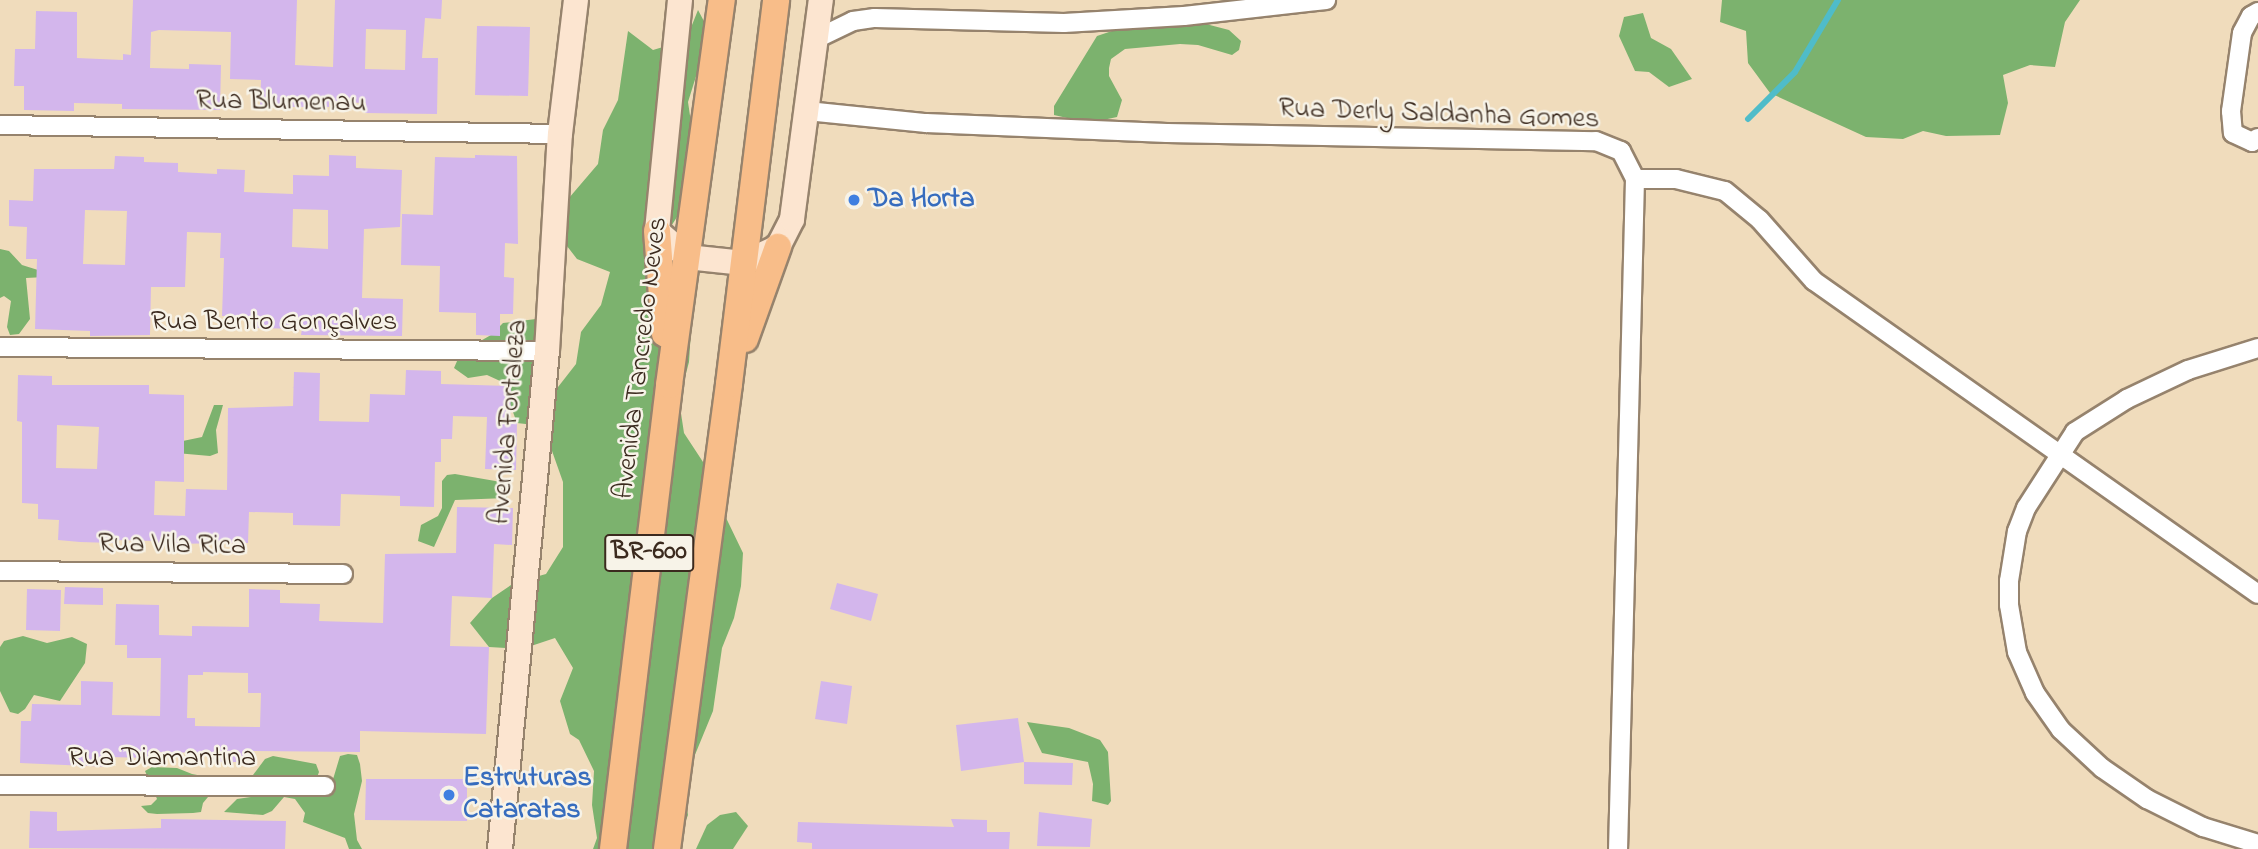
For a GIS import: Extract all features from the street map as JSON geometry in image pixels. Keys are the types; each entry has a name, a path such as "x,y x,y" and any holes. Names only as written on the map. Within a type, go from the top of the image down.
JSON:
{"main road":[{"name":"Avenida Tancredo Neves","path":"613,849 669,385 722,0"},
{"name":"BR-600","path":"667,849 729,384 776,0"},
{"path":"657,231 669,385"},
{"path":"729,384 778,247"}],"street":[{"name":"Avenida Fortaleza","path":"500,849 547,351 560,134 576,0"},
{"path":"680,0 657,231 687,257 744,263 778,247 792,219 821,0"},
{"path":"816,39 853,21 875,18 1064,23 1184,16 1326,0"},
{"path":"2258,12 2251,16 2242,33 2231,111 2232,133 2252,142 2258,138"},
{"name":"Rua Derly Saldanha Gomes","path":"807,111 926,122 1167,133 1596,141 1620,151 1635,179"},
{"name":"Rua Blumenau","path":"0,125 560,134"},
{"path":"1618,849 1635,179 1676,179 1725,191 1760,220 1814,281 2258,594"},
{"name":"Rua Bento Gonçalves","path":"0,347 547,351"},
{"path":"2258,348 2188,370 2127,399 2075,432 2026,508 2017,531 2009,580 2012,630 2017,652 2035,693 2061,730 2124,785 2203,827 2258,844"},
{"name":"Rua Vila Rica","path":"0,571 343,574"},
{"name":"Rua Diamantina","path":"0,785 325,786"}],"green space":[{"path":"1722,0 2080,0 2065,22 2055,67 2030,65 2003,75 2008,103 2000,135 1946,136 1923,131 1903,139 1866,137 1770,93 1748,63 1746,31 1720,22"},
{"path":"698,10 714,40 698,70 688,102 693,136 686,203 668,231 671,265 688,295 691,330 689,362 679,400 684,433 703,462 715,495 743,553 741,586 734,618 722,648 713,711 683,784 688,815 677,844 673,849 593,849 597,838 592,805 594,771 579,740 570,734 560,701 573,668 555,638 522,649 489,647 470,623 492,598 514,583 546,574 563,547 563,482 552,451 548,417 534,425 517,423 510,404 511,386 487,375 468,378 454,368 461,352 491,335 503,323 536,319 548,329 551,396 576,364 581,332 601,305 610,272 577,259 560,237 563,205 598,164 603,130 618,100 628,31 653,50 686,40"},
{"path":"1643,13 1651,38 1671,49 1692,79 1669,87 1649,72 1635,71 1619,36 1624,17"},
{"path":"1202,23 1229,30 1241,41 1239,50 1232,55 1198,45 1180,44 1125,49 1111,59 1109,68 1109,76 1122,100 1117,117 1089,123 1054,115 1054,106 1097,36 1127,26"},
{"path":"0,249 9,251 22,265 38,270 45,277 26,278 30,319 19,334 10,335 7,327 11,301 4,296 0,298"},
{"path":"214,405 223,405 216,430 218,453 210,456 176,453 178,442 202,437"},
{"path":"447,475 501,482 508,490 507,498 455,500 434,547 418,541 421,525 438,516 442,508 442,481"},
{"path":"23,636 47,643 72,637 87,644 85,663 60,701 34,695 25,709 18,714 10,712 0,691 0,647 4,641"},
{"path":"1027,722 1069,728 1100,740 1108,752 1111,801 1108,805 1092,801 1093,784 1088,762 1042,753"},
{"path":"357,755 360,764 362,781 354,814 357,840 362,849 349,849 345,838 303,822 305,813 295,799 284,797 272,811 263,815 224,812 237,799 264,795 272,789 234,796 218,793 208,797 201,812 157,814 148,813 141,806 151,805 157,799 145,771 152,767 177,768 192,774 234,782 250,779 265,759 273,756 316,764 319,772 316,780 331,786 340,756"},
{"path":"736,812 748,826 733,849 696,849 707,825 720,815"}],"building":[{"path":"133,0 297,0 295,65 333,67 335,0 442,0 441,19 425,18 422,58 438,58 437,114 365,113 366,103 329,102 329,107 260,107 261,80 230,79 231,32 151,32 150,68 189,69 189,64 221,65 220,110 122,109 122,104 74,103 74,111 24,110 24,86 14,86 15,49 35,49 36,11 77,12 77,58 123,60 123,54 131,55","holes":["366,29 406,30 405,70 365,69"]},
{"path":"477,26 530,27 528,96 475,95"},
{"path":"329,155 356,156 356,168 402,170 400,227 364,229 362,298 403,299 402,336 301,335 302,329 256,328 257,317 222,316 224,258 220,258 221,233 187,232 185,287 151,287 150,335 90,336 90,331 35,329 37,259 26,259 27,227 9,226 9,200 33,201 34,169 114,169 115,156 144,157 144,162 178,163 178,172 217,174 217,169 245,170 244,192 293,194 293,175 329,176","holes":["293,209 328,210 328,249 292,247","85,210 127,211 125,265 83,264"]},
{"path":"475,155 517,156 518,244 505,243 504,277 514,278 513,314 500,314 500,336 476,335 476,313 439,312 440,266 401,265 402,214 433,215 435,157 475,158"},
{"path":"406,370 441,371 441,384 511,386 510,423 517,423 516,470 485,469 487,417 453,416 452,439 441,439 441,462 435,462 434,507 400,506 400,496 341,494 340,526 293,525 293,513 249,512 248,543 158,544 158,541 113,540 113,543 80,542 58,540 59,520 38,519 38,504 22,503 22,422 17,421 18,375 52,376 52,385 149,385 149,394 184,395 184,482 155,481 154,515 185,516 186,489 227,490 228,408 293,406 294,372 320,373 319,421 369,422 370,394 405,395","holes":["57,425 99,427 97,469 56,468"]},
{"path":"457,507 513,508 512,545 494,544 492,598 452,596 450,646 489,647 486,734 360,731 360,752 246,751 246,762 212,762 212,753 148,752 148,758 110,757 110,767 20,763 21,721 31,721 32,704 81,705 81,681 113,682 112,715 160,716 161,658 127,658 127,645 115,645 116,604 159,605 159,635 192,636 192,626 249,627 249,589 280,590 280,603 320,604 319,621 383,623 385,554 456,553","holes":["203,672 248,673 248,693 261,693 260,727 195,726 195,718 187,718 188,675 203,675"]},
{"path":"837,583 878,594 871,621 830,609"},
{"path":"65,587 103,588 103,605 64,604"},
{"path":"27,589 61,590 60,631 26,630"},
{"path":"821,681 852,686 847,724 815,719"},
{"path":"1018,718 1024,762 961,771 956,725"},
{"path":"1024,762 1073,763 1072,785 1024,784"},
{"path":"366,779 467,779 467,821 365,820"},
{"path":"30,811 57,812 57,831 161,828 161,819 286,821 285,849 29,848"},
{"path":"1039,812 1092,819 1090,847 1037,846"},
{"path":"951,819 987,820 987,832 1010,832 1009,849 812,849 812,843 797,842 798,822 954,827"}],"waterway":[{"path":"1748,119 1795,72 1838,0"}],"place":[{"name":"Da Horta","path":"854,200"},
{"name":"Estruturas Cataratas","path":"449,795"}]}
